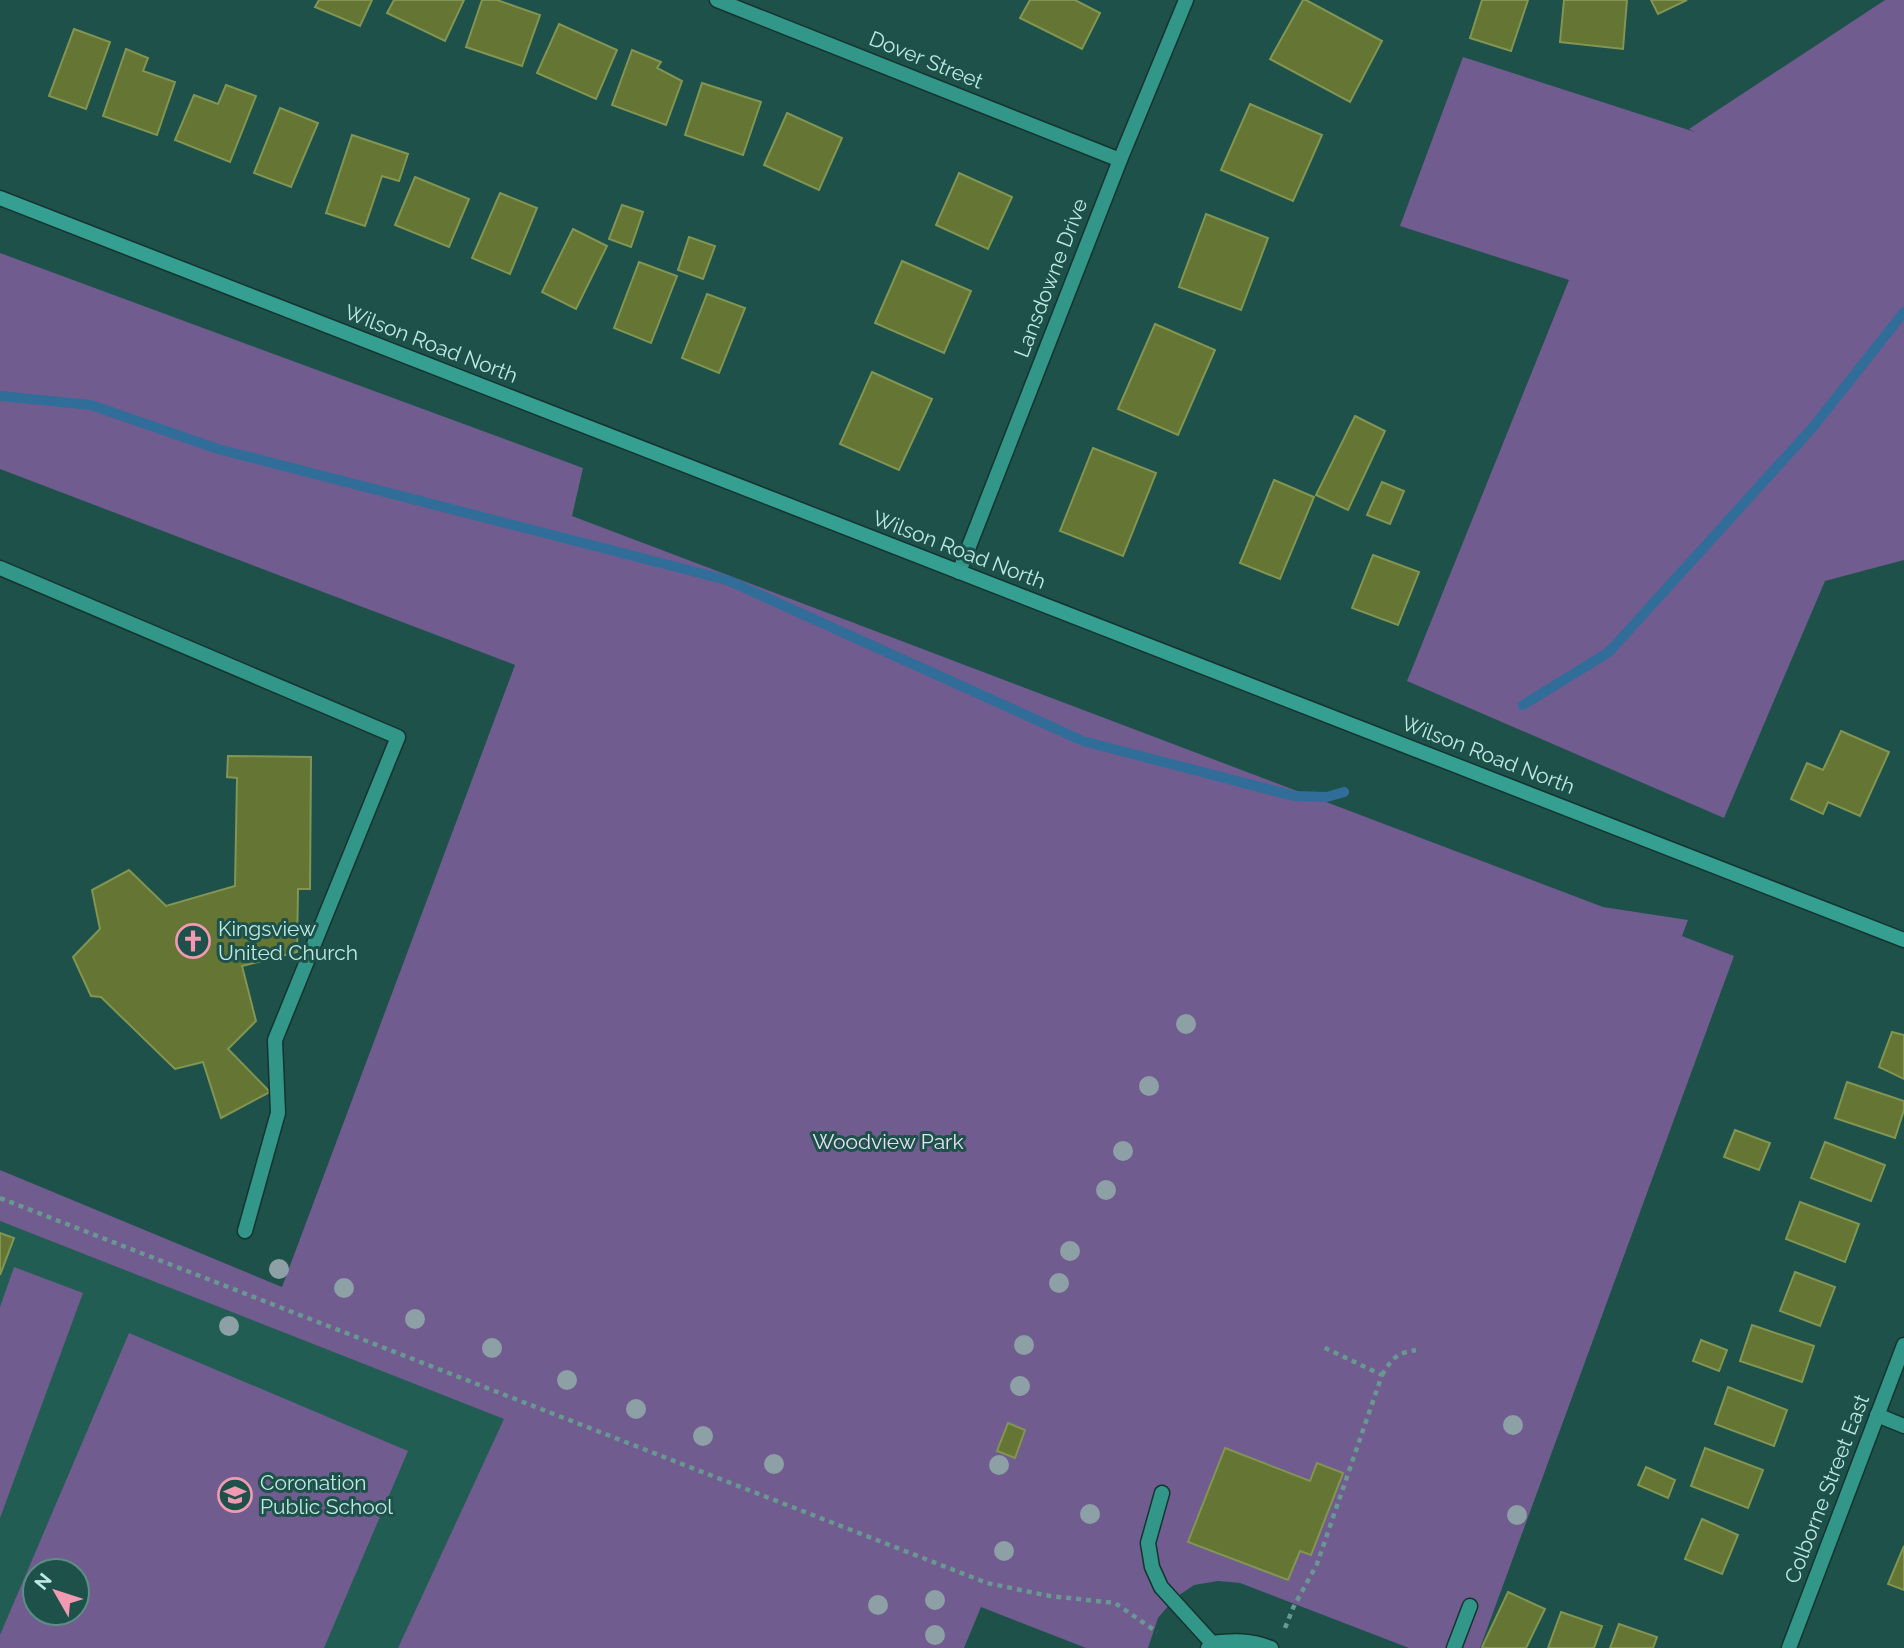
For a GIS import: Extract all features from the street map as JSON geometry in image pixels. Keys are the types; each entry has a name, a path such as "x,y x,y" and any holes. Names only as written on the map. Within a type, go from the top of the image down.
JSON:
{"main road":[{"name":"Wilson Road North","path":"0,198 1904,940"}],"street":[{"name":"Dover Street","path":"717,0 1120,160"},
{"name":"Lansdowne Drive","path":"959,572 1120,160 1186,0"},
{"path":"0,569 398,737 275,1040 278,1113 245,1231"},
{"name":"Colborne Street East","path":"1789,1648 1904,1345"},
{"path":"1877,1415 1904,1426"},
{"path":"1162,1493 1148,1543 1152,1567 1161,1587 1210,1645 1235,1640 1256,1642 1271,1648"},
{"path":"1454,1648 1471,1606"}],"path":[{"path":"0,1198 987,1583 1050,1596 1115,1603 1157,1632"},
{"path":"1323,1347 1382,1375"},
{"path":"1293,1608 1317,1564 1382,1375 1390,1361 1403,1352 1416,1350"}],"shaded area":[{"name":"Coronation Public School","path":"0,1221 505,1419 398,1648 0,1648"}],"green space":[{"path":"1885,0 1904,0 1904,560 1825,581 1724,818 1407,681 1569,280 1400,226 1463,57 1695,132 1689,129"},
{"name":"Woodview Park","path":"0,253 583,468 572,516 1603,907 1688,920 1682,936 1734,956 1480,1648 1409,1648 1240,1583 1218,1581 1194,1585 1175,1598 1158,1618 1148,1648 1086,1648 981,1607 964,1648 398,1648 504,1419 0,1221 0,1170 282,1287 515,665 0,469"},
{"path":"14,1267 83,1293 0,1518 0,1307"},
{"path":"129,1333 408,1451 324,1648 0,1648 0,1635 21,1586 21,1627 91,1627 91,1557 33,1557"}],"building":[{"path":"319,0 372,0 360,26 315,7"},
{"path":"394,0 464,0 445,41 387,13"},
{"path":"482,0 497,0 540,15 522,66 466,47"},
{"path":"1030,0 1075,0 1100,13 1082,49 1020,18"},
{"path":"1303,0 1382,41 1350,102 1270,59"},
{"path":"1482,0 1528,0 1511,51 1470,38"},
{"path":"1564,0 1627,0 1623,49 1560,42"},
{"path":"1651,0 1687,0 1658,14"},
{"path":"559,24 617,50 596,99 537,73"},
{"path":"74,29 110,42 86,109 49,96"},
{"path":"126,49 148,58 143,71 175,82 157,135 103,116"},
{"path":"632,50 661,62 657,68 682,81 666,125 612,105"},
{"path":"702,83 761,102 743,155 685,135"},
{"path":"226,85 256,96 230,162 175,140 194,95 218,104"},
{"path":"1250,104 1322,135 1293,201 1221,170"},
{"path":"280,108 318,123 291,187 254,173"},
{"path":"787,113 842,138 819,190 764,165"},
{"path":"352,135 408,154 399,181 382,176 365,226 326,213"},
{"path":"959,173 1012,197 988,249 936,225"},
{"path":"415,177 469,199 449,247 395,225"},
{"path":"500,193 537,208 510,274 472,258"},
{"path":"622,205 643,212 631,247 609,239"},
{"path":"1206,214 1268,238 1241,310 1179,287"},
{"path":"573,229 607,246 576,309 542,292"},
{"path":"689,237 715,246 703,279 678,270"},
{"path":"902,261 971,291 944,353 875,323"},
{"path":"639,262 677,276 651,343 614,328"},
{"path":"707,294 745,308 719,373 682,358"},
{"path":"1155,324 1215,350 1178,435 1118,409"},
{"path":"872,372 932,399 899,470 840,444"},
{"path":"1355,416 1385,431 1348,510 1316,495"},
{"path":"1093,448 1156,473 1123,556 1060,531"},
{"path":"1274,480 1314,497 1280,579 1240,563"},
{"path":"1382,482 1404,491 1390,524 1367,515"},
{"path":"1373,555 1419,572 1398,625 1352,608"},
{"path":"1841,731 1889,752 1860,816 1828,802 1823,814 1791,799 1807,763 1823,770"},
{"name":"Kingsview United Church","path":"228,756 311,757 310,889 298,889 297,952 242,966 256,1021 228,1049 270,1092 221,1118 203,1062 175,1069 101,997 91,996 73,957 100,929 92,890 129,870 166,906 235,886 237,778 227,777"},
{"path":"1892,1032 1904,1035 1904,1079 1879,1067"},
{"path":"1847,1082 1904,1101 1904,1110 1895,1138 1835,1118"},
{"path":"1735,1130 1770,1143 1759,1170 1724,1157"},
{"path":"1825,1142 1885,1165 1871,1201 1811,1178"},
{"path":"1800,1202 1859,1224 1845,1262 1786,1239"},
{"path":"0,1233 14,1238 0,1275"},
{"path":"1795,1272 1835,1287 1820,1326 1780,1311"},
{"path":"1752,1325 1814,1346 1802,1382 1740,1361"},
{"path":"1701,1340 1727,1350 1719,1371 1693,1361"},
{"path":"1728,1387 1787,1410 1774,1446 1715,1424"},
{"path":"1008,1423 1025,1430 1015,1458 997,1451"},
{"path":"1225,1448 1310,1481 1317,1463 1343,1473 1311,1555 1300,1551 1288,1580 1188,1542"},
{"path":"1705,1448 1763,1470 1748,1508 1691,1486"},
{"path":"1646,1467 1675,1480 1668,1498 1638,1485"},
{"path":"1702,1519 1738,1535 1722,1574 1685,1559"},
{"path":"1904,1546 1904,1590 1888,1584"},
{"path":"1508,1592 1545,1609 1526,1648 1484,1648 1482,1647"},
{"path":"1561,1612 1602,1626 1594,1648 1548,1648"},
{"path":"1619,1624 1657,1637 1653,1648 1610,1648"}],"waterway":[{"path":"1523,705 1609,652 1813,427 1904,312"},
{"path":"0,396 91,405 218,449 727,580 1083,741 1294,796 1327,797 1344,792"}],"place":[{"name":"Kingsview United Church","path":"193,941"},
{"name":"Coronation Public School","path":"235,1495"}]}
